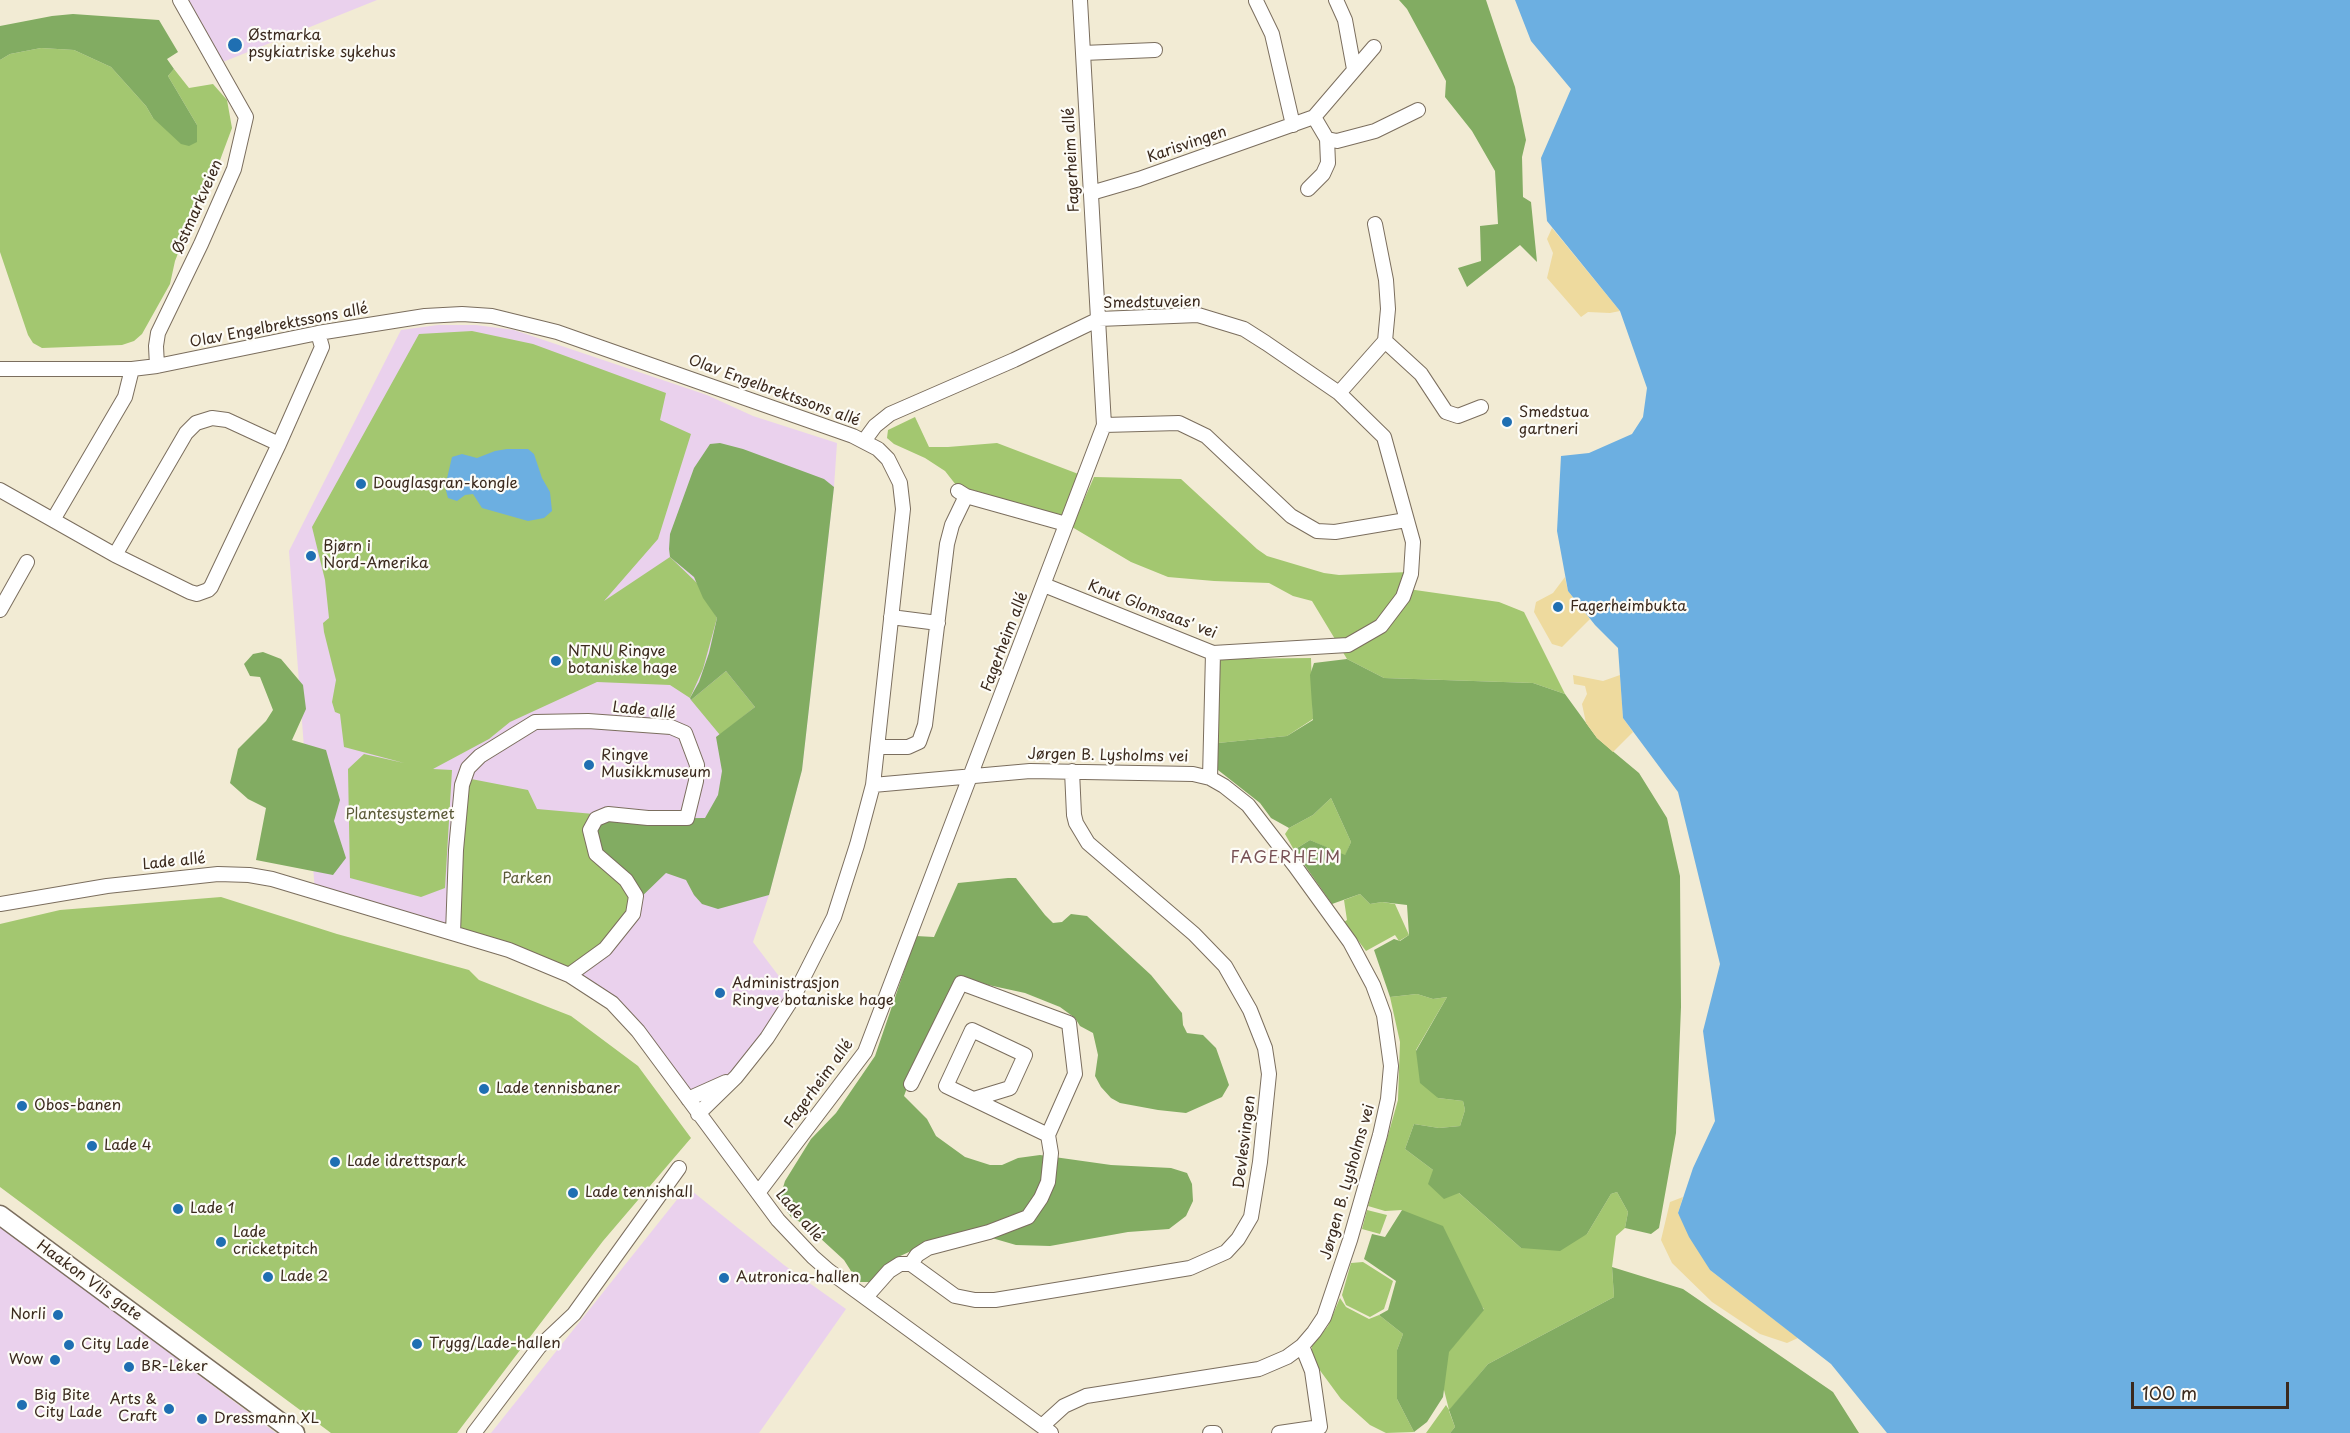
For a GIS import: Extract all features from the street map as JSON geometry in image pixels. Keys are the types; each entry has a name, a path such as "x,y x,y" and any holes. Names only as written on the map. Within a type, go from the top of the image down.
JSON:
{"main road":[{"name":"Haakon VIIs gate","path":"0,1215 295,1433"}],"street":[{"name":"Østmarkveien","path":"157,366 158,333 234,169 246,117 180,0"},
{"name":"Fagerheim allé","path":"758,1193 865,1052 1104,425 1080,0"},
{"path":"1336,0 1344,20 1354,69"},
{"path":"1256,1 1272,34 1293,125"},
{"name":"Karisvingen","path":"1091,193 1139,179 1314,117 1374,47"},
{"path":"1083,52 1155,50"},
{"path":"1327,139 1337,141 1375,131 1418,110"},
{"path":"1308,189 1323,174 1329,162 1327,139 1314,117"},
{"path":"1339,393 1385,341 1388,309 1386,280 1375,224"},
{"name":"Olav Engelbrektssons allé","path":"0,369 132,369 157,366 318,333 425,316 462,314 500,317 556,332 864,441 878,449 888,459 900,483 903,509 873,785 857,845 834,917 794,996 767,1038 736,1077 698,1114"},
{"name":"Smedstuveien","path":"864,441 875,426 890,414 1042,347 1099,319 1198,315 1244,329 1339,393 1383,437 1407,520"},
{"path":"0,490 115,555 190,592 197,594 208,590 212,587 279,444 321,347 318,333"},
{"path":"1385,341 1421,374 1446,412 1458,416 1482,407"},
{"path":"52,520 125,397 132,369"},
{"path":"115,555 186,433 196,423 212,418 227,420 279,444"},
{"path":"1104,425 1179,423 1206,436 1291,516 1317,531 1335,532 1407,520"},
{"path":"878,747 908,747 919,742 925,725 946,544 962,494 1066,524"},
{"name":"Knut Glomsaas' vei","path":"1044,585 1213,653 1348,645 1381,626 1403,597 1411,574 1413,542 1407,520"},
{"path":"0,610 27,562"},
{"path":"891,617 938,623"},
{"path":"1210,778 1213,653"},
{"name":"Lade allé","path":"453,933 456,850 462,785 468,768 480,756 535,722 612,723 671,728 685,733 697,765 696,781 687,818 648,818 608,814 596,819 590,830 596,854 626,880 636,896 633,914 605,949 569,975"},
{"name":"Jørgen B. Lysholms vei","path":"873,785 1030,771 1193,774 1210,778 1248,805 1350,942 1379,1000 1388,1033 1391,1066 1388,1099 1380,1135 1330,1301 1324,1317 1302,1346 1287,1357 1259,1369 1086,1396 1064,1406 1046,1430"},
{"name":"Devlesvingen","path":"911,1264 955,1296 975,1300 995,1300 1191,1268 1226,1252 1238,1239 1251,1217 1260,1162 1269,1074 1265,1048 1250,1010 1225,966 1194,934 1088,843 1074,815 1072,771"},
{"name":"Lade allé","path":"0,904 113,885 218,874 249,875 272,879 509,950 569,975 612,1003 632,1024 758,1193 813,1257 1046,1430"},
{"path":"866,1297 895,1266 911,1264 917,1255 928,1248 989,1232 1028,1217 1041,1198 1048,1182 1051,1153 1048,1135 1075,1074 1069,1023 961,983 911,1084"},
{"path":"974,1099 1010,1088 1025,1055 972,1030 946,1086 1048,1135"},
{"name":"Olav Engelbrektssons allé","path":"688,1099 736,1077"},
{"path":"474,1433 540,1347 574,1314 679,1168"},
{"path":"1279,1433 1320,1427 1312,1371 1302,1346"},
{"path":"1210,1433 1215,1433"}],"shaded area":[{"name":"Østmarka psykiatriske sykehus","path":"180,0 377,0 218,64"},
{"name":"NTNU Ringve botaniske hage","path":"438,325 476,325 514,330 707,395 753,416 837,443 802,770 769,895 753,942 794,996 736,1077 688,1099 638,1031 569,975 315,892 289,551 401,330"},
{"path":"687,1187 784,1265 846,1309 759,1433 491,1433"},
{"name":"City Lade","path":"0,1226 276,1433 0,1433"}],"green space":[{"path":"1399,0 1486,0 1515,87 1526,140 1522,157 1523,197 1531,202 1537,262 1520,245 1467,287 1458,268 1481,261 1480,226 1498,224 1495,171 1472,131 1445,97 1446,81 1407,9"},
{"path":"73,14 159,20 178,52 167,59 174,69 168,76 197,125 197,142 189,146 181,144 153,118 146,106 111,67 74,50 41,48 10,54 0,60 0,26"},
{"path":"41,48 74,50 111,67 146,106 153,118 197,125 168,76 174,69 189,88 213,84 227,100 232,128 210,187 205,185 175,261 170,284 142,334 134,341 122,345 42,348 33,343 28,335 0,252 0,60 10,54"},
{"name":"Plantesystemet","path":"472,331 533,344 666,393 660,420 691,434 658,539 604,601 670,557 697,583 717,618 703,669 690,698 670,685 597,682 510,722 489,739 433,769 452,770 445,888 421,897 350,878 348,769 364,754 404,763 344,747 340,714 335,712 332,702 336,680 323,623 329,618 325,580 312,527 419,334"},
{"path":"915,417 929,447 997,443 1081,475 1063,517 956,485 945,471 887,438 888,430"},
{"path":"720,443 743,449 824,479 834,487 802,770 769,895 718,909 702,904 686,880 666,873 635,903 636,896 596,854 596,819 705,818 718,795 722,771 716,737 755,707 726,671 691,700 709,653 717,618 703,598 694,577 670,557 670,534 694,468 710,444"},
{"path":"1094,477 1181,479 1267,556 1324,573 1339,575 1408,572 1401,588 1499,602 1524,612 1565,694 1533,683 1384,678 1347,659 1312,601 1293,596 1269,583 1168,577 1131,562 1072,527"},
{"path":"263,652 281,659 303,685 306,709 292,740 326,750 340,800 334,821 346,858 333,875 256,860 266,808 248,799 230,783 238,749 266,721 273,710 260,677 250,676 244,664 253,654"},
{"path":"1311,658 1313,719 1287,736 1218,743 1218,659"},
{"path":"1347,659 1384,678 1533,683 1565,694 1597,738 1639,773 1667,818 1680,876 1681,1007 1676,1133 1659,1228 1651,1234 1625,1228 1628,1212 1617,1192 1611,1194 1587,1234 1560,1251 1521,1248 1459,1193 1444,1199 1428,1184 1433,1170 1405,1149 1414,1124 1439,1128 1460,1126 1465,1110 1463,1101 1438,1098 1420,1083 1416,1051 1447,997 1433,999 1417,994 1390,997 1374,950 1394,939 1400,941 1409,935 1407,905 1382,902 1370,904 1360,894 1332,904 1294,850 1310,840 1345,855 1351,842 1331,798 1313,815 1289,828 1271,818 1260,803 1218,770 1218,743 1287,736 1313,720 1310,675 1314,663"},
{"path":"726,671 755,707 720,735 691,700"},
{"name":"Parken","path":"466,778 528,790 537,809 594,814 632,897 630,913 604,946 572,970 534,953 463,932 455,912"},
{"path":"1331,798 1351,842 1345,856 1310,840 1294,850 1285,834 1289,828 1313,815"},
{"path":"1016,878 1053,923 1062,922 1071,914 1087,916 1151,975 1182,1013 1183,1025 1187,1033 1203,1035 1216,1048 1229,1085 1222,1097 1186,1113 1120,1103 1111,1098 1095,1076 1098,1055 1093,1033 1080,1026 1075,1018 1060,1007 1025,993 970,981 911,1077 904,1096 927,1119 936,1136 965,1157 990,1165 1002,1165 1018,1158 1040,1155 1111,1165 1171,1168 1187,1173 1192,1184 1193,1201 1186,1216 1169,1229 1128,1232 1050,1246 1016,1245 978,1234 920,1247 898,1257 870,1282 858,1282 844,1260 807,1226 791,1217 779,1201 785,1181 811,1139 836,1113 875,1056 916,936 934,937 958,883"},
{"path":"1360,894 1370,904 1382,902 1395,904 1409,935 1399,941 1395,935 1366,951 1344,922 1347,920 1344,900"},
{"name":"Lade idrettspark","path":"221,897 337,934 469,970 479,980 571,1016 638,1066 691,1138 603,1241 457,1433 331,1433 0,1187 0,924 60,910"},
{"path":"1417,994 1433,999 1447,997 1416,1050 1438,1098 1463,1101 1465,1110 1460,1126 1439,1128 1414,1124 1405,1149 1433,1170 1521,1248 1587,1234 1611,1194 1617,1192 1628,1212 1625,1228 1616,1236 1612,1267 1614,1297 1488,1364 1449,1411 1455,1427 1450,1433 1426,1433 1446,1405 1449,1410 1443,1386 1448,1352 1484,1309 1402,1210 1385,1211 1368,1206 1398,1100 1400,1042 1390,997"},
{"path":"1367,1210 1387,1215 1380,1234 1362,1229"},
{"path":"1402,1210 1443,1226 1484,1310 1449,1352 1443,1397 1427,1422 1414,1432 1397,1399 1397,1350 1403,1334 1379,1315 1388,1310 1396,1281 1364,1259 1372,1234 1385,1237"},
{"path":"1363,1262 1393,1281 1384,1309 1370,1317 1346,1305 1342,1295 1351,1263"},
{"path":"1612,1267 1683,1289 1833,1392 1859,1433 1450,1433 1455,1427 1449,1410 1488,1364 1614,1297"},
{"path":"1340,1298 1346,1307 1369,1319 1379,1315 1403,1334 1397,1350 1397,1399 1414,1432 1386,1433 1370,1425 1341,1399 1316,1365 1312,1355 1312,1346 1328,1326"}],"sand":[{"path":"1552,228 1620,311 1588,312 1581,317 1547,278 1553,253 1547,239"},
{"name":"Fagerheimbukta","path":"1565,577 1568,591 1590,619 1562,647 1552,644 1534,612 1536,602 1553,593"},
{"path":"1573,675 1603,681 1620,675 1623,718 1633,732 1613,752 1597,738 1586,723 1582,704 1587,694 1585,686 1574,684"},
{"path":"1683,1197 1678,1213 1710,1270 1798,1338 1787,1343 1760,1334 1712,1302 1672,1263 1661,1240 1670,1202"}],"water":[{"path":"1515,0 2350,0 2350,1433 1887,1433 1831,1364 1710,1270 1689,1237 1678,1213 1693,1168 1715,1121 1703,1031 1720,964 1678,792 1623,718 1618,648 1595,625 1568,591 1557,531 1561,456 1589,453 1632,434 1643,417 1647,388 1620,311 1547,221 1541,158 1571,89 1531,41"},
{"path":"507,449 528,449 534,454 542,478 550,492 552,511 544,518 528,521 482,508 473,494 465,495 457,501 448,498 445,487 452,457 462,454 477,458"}],"place":[{"name":"Østmarka psykiatriske sykehus","path":"235,45"},
{"name":"Smedstua gartneri","path":"1507,422"},
{"name":"Douglasgran-kongle","path":"361,484"},
{"name":"Bjørn i Nord-Amerika","path":"311,556"},
{"name":"Fagerheimbukta","path":"1558,607"},
{"name":"NTNU Ringve botaniske hage","path":"556,661"},
{"name":"Ringve Musikkmuseum","path":"589,765"},
{"name":"Administrasjon Ringve botaniske hage","path":"720,993"},
{"name":"Lade tennisbaner","path":"484,1089"},
{"name":"Obos-banen","path":"22,1106"},
{"name":"Lade 4","path":"92,1146"},
{"name":"Lade idrettspark","path":"335,1162"},
{"name":"Lade tennishall","path":"573,1193"},
{"name":"Lade 1","path":"178,1209"},
{"name":"Lade cricketpitch","path":"221,1242"},
{"name":"Lade 2","path":"268,1277"},
{"name":"Autronica-hallen","path":"724,1278"},
{"name":"Norli","path":"58,1315"},
{"name":"Trygg/Lade-hallen","path":"417,1344"},
{"name":"City Lade","path":"69,1345"},
{"name":"Wow","path":"55,1360"},
{"name":"BR-Leker","path":"129,1367"},
{"name":"Big Bite City Lade","path":"22,1405"},
{"name":"Arts & Craft","path":"169,1409"},
{"name":"Dressmann XL","path":"202,1419"}],"district":[{"name":"FAGERHEIM","path":"1286,859"}]}
